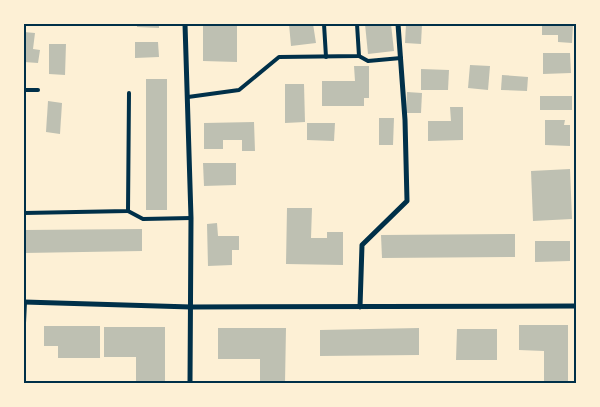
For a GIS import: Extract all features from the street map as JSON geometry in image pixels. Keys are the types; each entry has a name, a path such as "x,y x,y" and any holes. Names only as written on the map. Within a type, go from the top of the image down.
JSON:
{"street":[{"path":"185,24 191,218 190,383"},
{"path":"360,307 362,245 407,201 405,120 398,24"},
{"path":"24,302 191,307 576,306"}],"lane":[{"path":"324,24 326,57"},
{"path":"358,24 359,56"},
{"path":"188,97 239,90 279,57 359,56 368,61 400,58"},
{"path":"24,90 38,90"},
{"path":"128,211 129,93"},
{"path":"24,213 128,211 143,219 191,218"},
{"path":"24,302 24,323"}],"building":[{"path":"137,24 159,24 159,28 137,27"},
{"path":"203,24 237,24 237,62 203,61"},
{"path":"289,24 313,24 316,43 291,46"},
{"path":"365,24 391,24 394,51 368,54"},
{"path":"406,24 422,24 421,44 405,43"},
{"path":"542,24 573,24 572,43 558,42 558,35 542,35"},
{"path":"24,32 35,33 33,49 40,50 38,63 24,62"},
{"path":"135,42 158,42 159,57 135,58"},
{"path":"49,44 66,44 65,75 49,74"},
{"path":"543,53 570,53 571,73 543,74"},
{"path":"470,65 490,66 488,90 468,88"},
{"path":"354,66 369,66 369,98 364,98 364,106 322,106 322,81 355,81"},
{"path":"421,69 449,70 448,90 421,90"},
{"path":"502,75 528,77 527,91 501,90"},
{"path":"146,79 167,79 167,210 146,210"},
{"path":"285,84 304,84 305,122 285,123"},
{"path":"407,92 422,93 421,113 406,113"},
{"path":"540,96 572,96 572,110 540,110"},
{"path":"48,101 62,103 60,134 46,132"},
{"path":"450,107 463,107 463,140 428,141 428,121 451,121"},
{"path":"379,118 394,118 393,145 379,145"},
{"path":"545,120 565,120 564,125 570,125 570,146 545,145"},
{"path":"254,122 255,151 242,151 242,140 223,140 223,149 204,149 204,123"},
{"path":"307,123 335,123 334,141 307,140"},
{"path":"203,163 236,163 236,185 204,186"},
{"path":"570,169 572,219 533,221 531,171"},
{"path":"287,208 312,208 311,238 327,238 327,232 343,232 343,265 286,264"},
{"path":"217,223 218,236 239,236 239,250 232,250 232,265 208,266 207,224"},
{"path":"142,229 142,251 24,253 24,230"},
{"path":"515,234 515,257 382,258 381,235"},
{"path":"535,241 570,241 570,261 535,262"},
{"path":"519,325 568,325 568,383 544,383 544,351 519,350"},
{"path":"44,326 100,326 100,358 58,358 58,346 44,346"},
{"path":"104,327 165,327 165,383 136,383 136,357 104,357"},
{"path":"218,328 286,328 285,383 260,383 260,359 218,359"},
{"path":"419,328 419,355 320,356 320,330"},
{"path":"457,329 497,329 497,360 456,360"}]}
